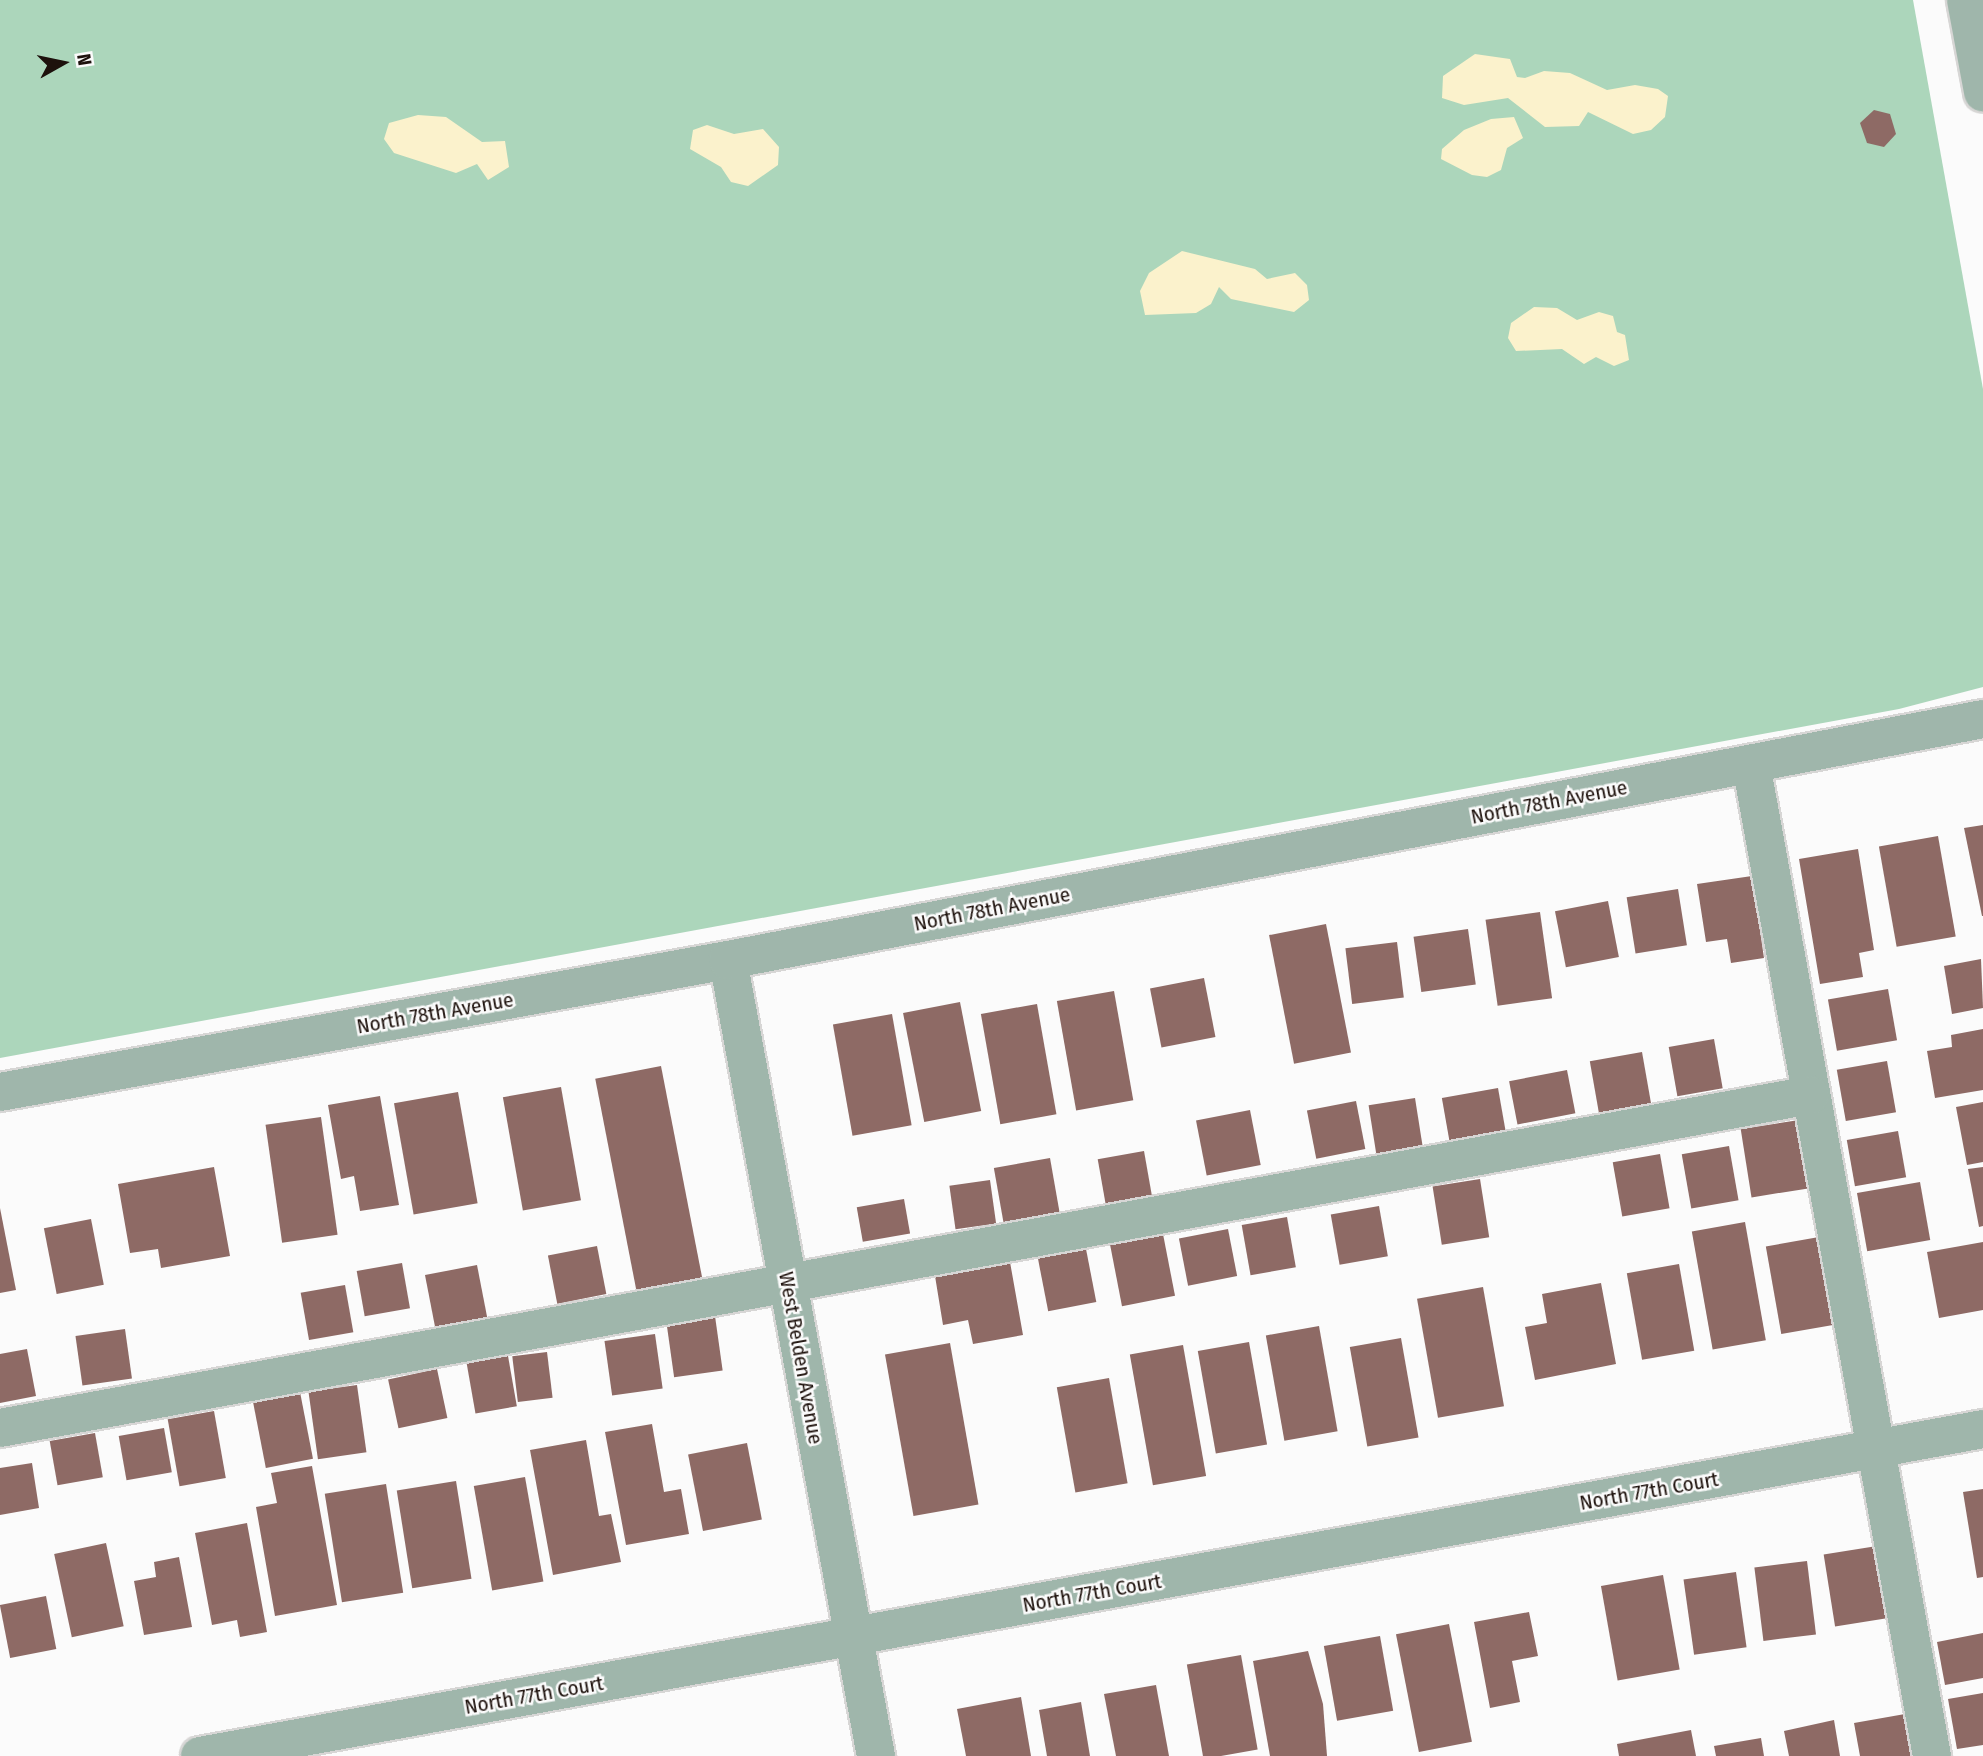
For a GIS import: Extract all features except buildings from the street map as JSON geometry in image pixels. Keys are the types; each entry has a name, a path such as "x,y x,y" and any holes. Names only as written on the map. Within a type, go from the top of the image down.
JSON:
{"street":[{"path":"1973,7 1983,92"},
{"name":"North 78th Avenue","path":"0,1092 728,960 1983,719"},
{"path":"1751,764 1932,1756"},
{"name":"West Belden Avenue","path":"728,960 876,1756"},
{"path":"0,1428 1810,1095"},
{"name":"North 77th Court","path":"200,1756 1983,1429"}],"green space":[{"path":"0,0 1913,0 1983,389 1983,687 1899,709 0,1058"}],"sand":[{"path":"1475,54 1510,59 1517,77 1525,78 1544,71 1570,73 1607,90 1635,85 1658,89 1668,96 1665,117 1651,130 1633,134 1588,112 1579,126 1545,127 1508,98 1464,105 1442,98 1443,76"},
{"path":"418,115 446,117 482,142 505,141 509,167 488,180 477,164 456,173 394,153 384,139 389,123"},
{"path":"1514,117 1523,138 1507,148 1501,170 1487,177 1472,175 1441,159 1442,149 1464,130 1491,119"},
{"path":"707,125 734,134 763,129 779,147 778,165 748,186 731,182 721,167 690,149 693,130"},
{"path":"1182,251 1255,269 1267,279 1295,273 1307,285 1309,300 1294,312 1231,299 1219,287 1211,304 1196,313 1145,315 1140,291 1149,273"},
{"path":"1534,307 1557,308 1577,320 1599,312 1613,316 1617,332 1625,335 1629,360 1614,366 1596,357 1584,364 1562,349 1516,351 1508,338 1511,323"}]}
